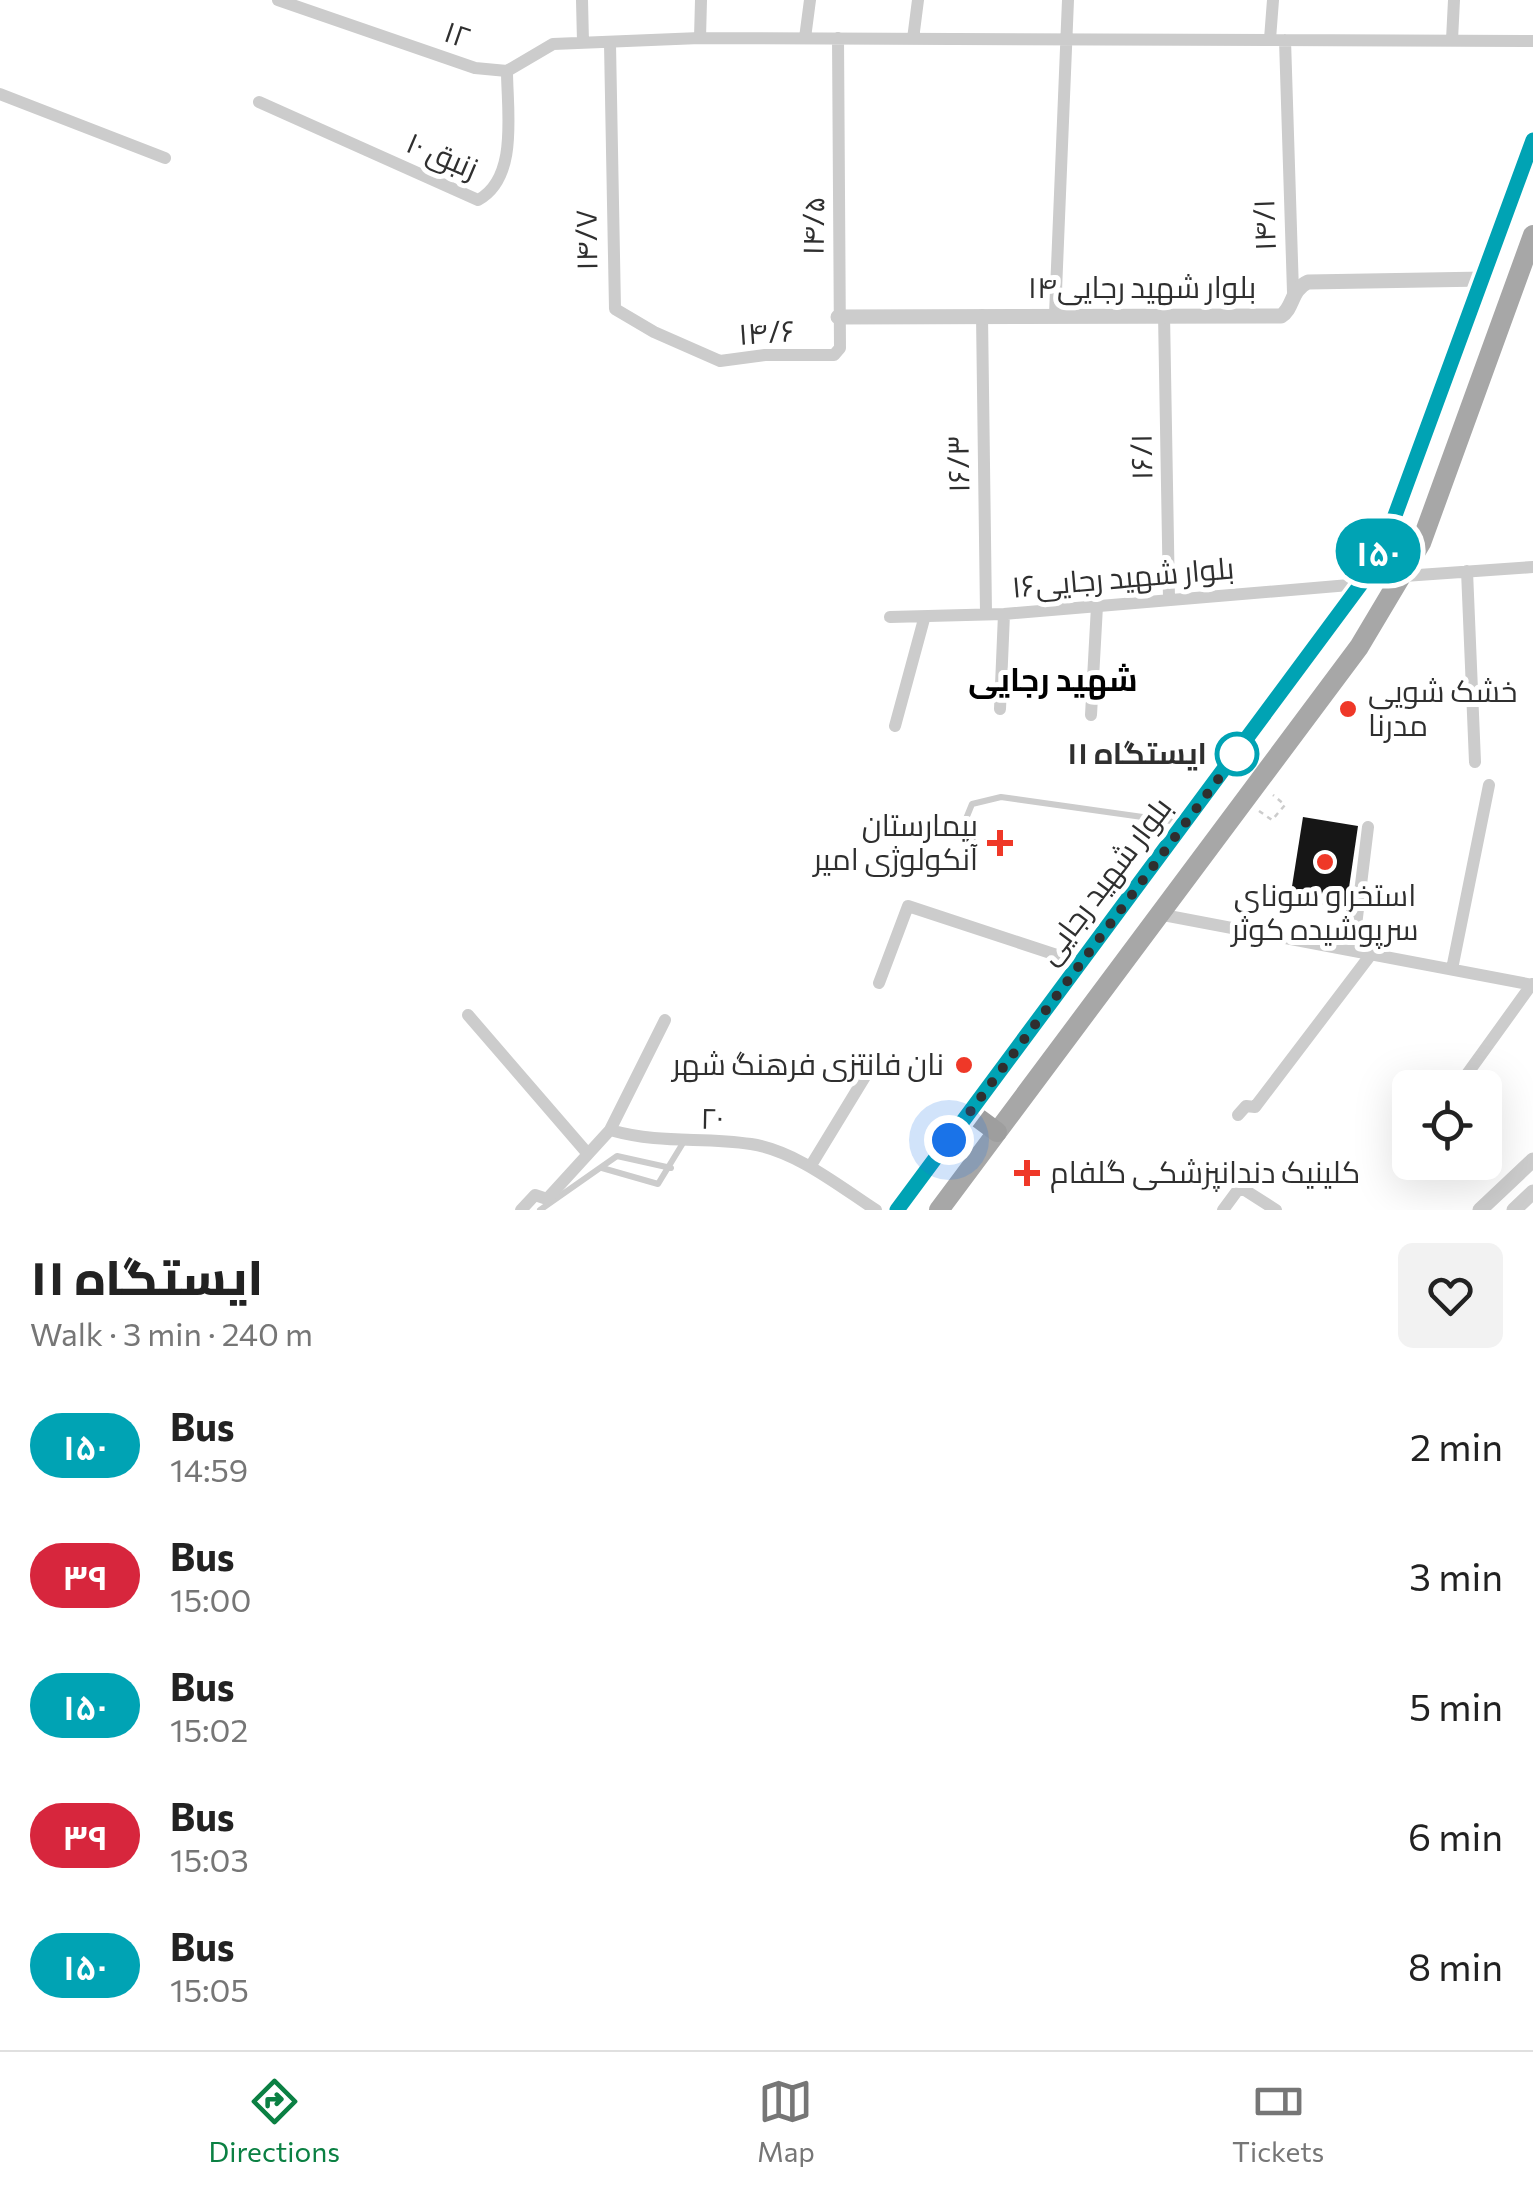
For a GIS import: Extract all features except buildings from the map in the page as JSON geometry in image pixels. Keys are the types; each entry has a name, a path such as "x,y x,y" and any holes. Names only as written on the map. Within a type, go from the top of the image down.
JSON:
{"highway":[{"path":"970,1112 997,1132"}],"main road":[{"name":"بلوار شهید رجایی","path":"897,1210 1361,584 1390,529 1533,141"},
{"name":"بلوار شهید رجایی","path":"940,1210 1360,647 1404,576 1421,543 1524,286 1533,235"}],"street":[{"name":"۱۲","path":"278,0 476,68 508,71"},
{"path":"582,0 584,42"},
{"path":"700,38 702,0"},
{"path":"805,38 810,0"},
{"path":"913,39 918,0"},
{"path":"1055,315 1068,0"},
{"path":"1270,39 1273,0"},
{"path":"1452,40 1454,0"},
{"path":"508,71 542,47 700,38 1533,42"},
{"name":"۱۴/۵","path":"838,38 838,316"},
{"name":"۱۴/۱","path":"1285,40 1293,292"},
{"name":"۱۴/۷","path":"610,44 615,309"},
{"name":"زنبق ۱۰","path":"258,102 478,200 495,186 505,158 508,71"},
{"path":"0,94 165,158"},
{"name":"بلوار شهید رجایی۱۴","path":"838,316 1281,316 1288,311 1293,292 1313,281 1484,278"},
{"name":"۱۴/۶","path":"615,309 720,362 765,355 834,355 840,348 838,316"},
{"name":"۱۶/۱","path":"1164,314 1168,599"},
{"name":"۱۶/۳","path":"982,315 986,613"},
{"path":"1404,576 1533,567"},
{"path":"1466,572 1475,762"},
{"name":"بلوار شهید رجایی۱۶","path":"890,617 1004,614 1361,584"},
{"path":"1091,715 1097,606"},
{"path":"1000,709 1004,614"},
{"path":"895,726 924,619"},
{"path":"1452,969 1489,785"},
{"path":"1353,950 1368,827"},
{"path":"878,983 908,906 1080,964"},
{"path":"1158,914 1533,984 1470,1070"},
{"path":"1238,1115 1246,1106 1255,1107 1372,953"},
{"path":"468,1015 588,1154"},
{"path":"521,1210 534,1195 544,1204 610,1130 665,1020"},
{"path":"810,1167 874,1062"},
{"name":"۲۰","path":"610,1130 683,1143 753,1144 810,1167 876,1210"},
{"path":"1480,1210 1533,1160"},
{"path":"1223,1210 1240,1187 1276,1210"},
{"path":"1514,1210 1533,1192"}],"lane":[{"path":"961,831 972,804 1001,796 1185,824"},
{"path":"602,1168 653,1184 662,1181 683,1143"},
{"path":"544,1204 617,1156 671,1168"}],"path":[{"path":"1272,820 1285,805"}],"bus line":[{"name":"۱۵۰","path":"897,1210 1361,584 1390,529 1533,140"}],"place":[{"name":"خشک شویی مدرنا","path":"1348,709"},
{"name":"ایستگاه ۱۱","path":"1237,754"},
{"name":"بیمارستان آنکولوژی امیر","path":"1000,843"},
{"name":"استخر و سونای سرپوشیده کوثر","path":"1325,862"},
{"name":"نان فانتزی فرهنگ شهر","path":"964,1065"},
{"name":"کلینیک دندانپزشکی گلفام","path":"1027,1173"}],"district":[{"name":"شهید رجایی","path":"1053,680"}],"route":[{"path":"949,1140 1237,754"}]}
